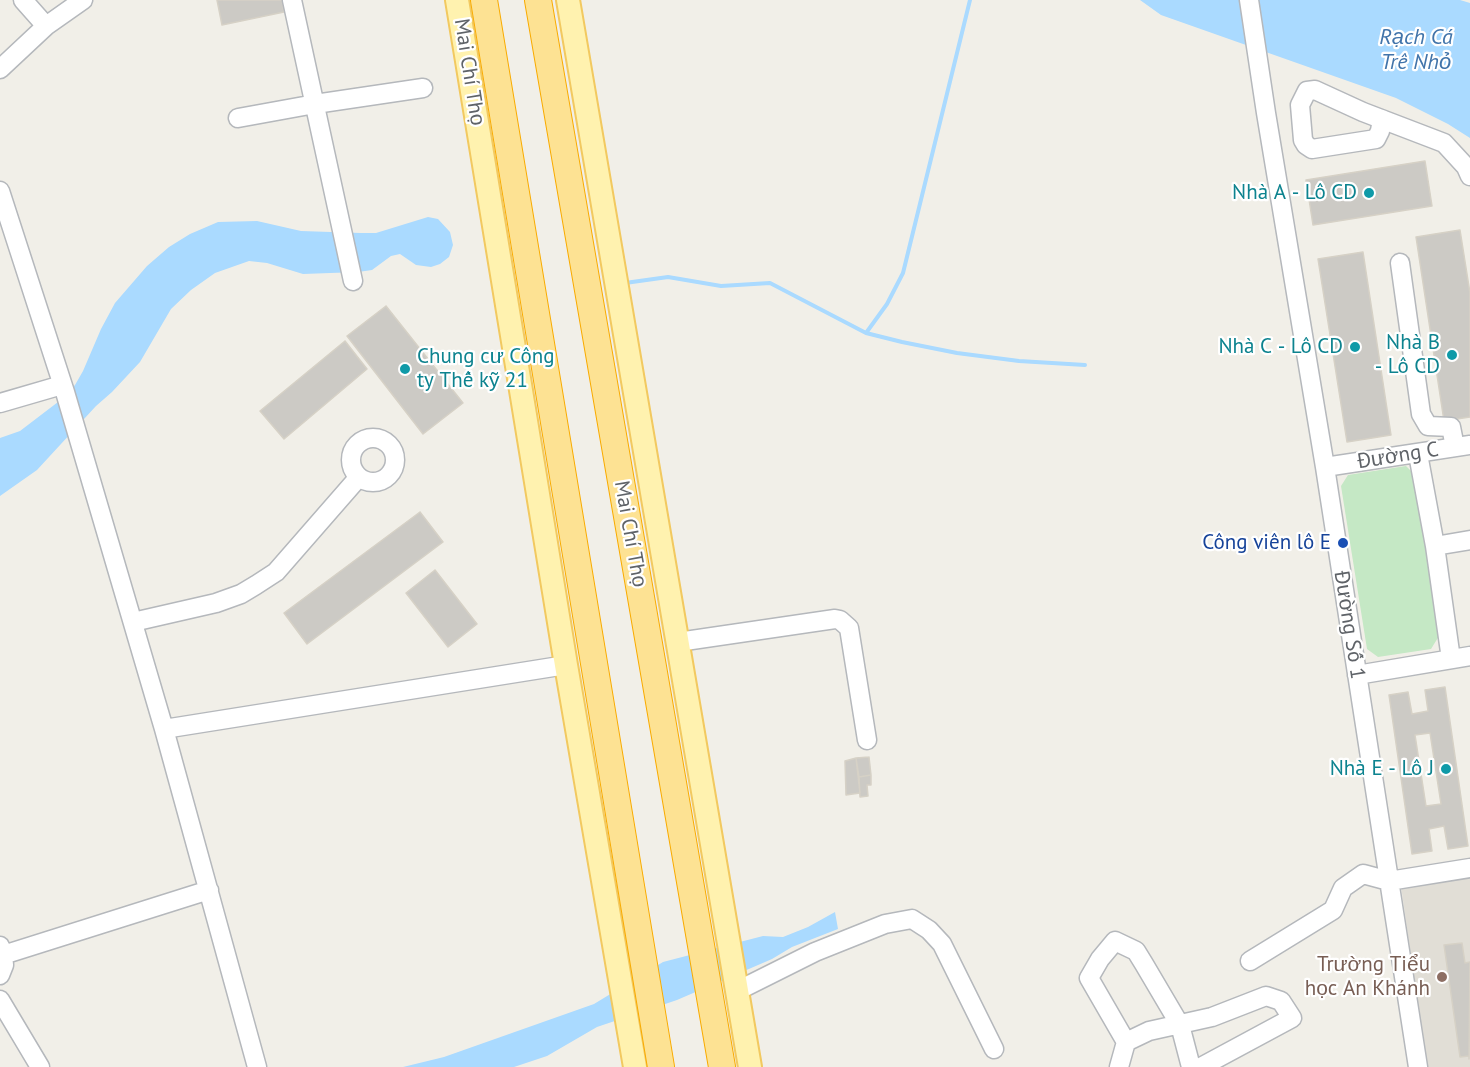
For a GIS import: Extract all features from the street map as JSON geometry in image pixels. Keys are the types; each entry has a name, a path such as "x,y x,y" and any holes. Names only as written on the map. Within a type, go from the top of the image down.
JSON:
{"highway":[{"name":"Mai Chí Thọ","path":"484,0 661,1067"},
{"name":"Mai Chí Thọ","path":"538,0 722,1067"}],"main road":[{"name":"Mai Chí Thọ","path":"458,0 566,665 635,1067"},
{"name":"Mai Chí Thọ","path":"568,0 750,1067"}],"street":[{"path":"23,0 46,26"},
{"path":"0,69 46,26 83,0"},
{"path":"292,0 353,281"},
{"name":"Đường Số 1","path":"1249,0 1325,467 1418,1067"},
{"path":"238,118 423,88"},
{"path":"1382,119 1376,139 1312,149 1303,140 1300,105 1307,91 1315,90 1363,112 1382,119 1444,143 1466,167 1470,176"},
{"path":"0,191 64,389 133,622 257,1067"},
{"path":"1400,263 1421,414 1428,426 1451,427 1462,446"},
{"path":"0,403 64,389"},
{"name":"Đường C","path":"1325,467 1462,446"},
{"path":"1418,454 1452,659"},
{"path":"133,622 216,603 241,594 256,585 276,572 358,478"},
{"path":"1435,546 1470,540"},
{"path":"678,642 840,620 849,628 867,741"},
{"path":"1357,675 1470,656"},
{"path":"164,729 566,665"},
{"path":"1250,961 1332,910 1343,888 1363,874 1389,881 1470,868"},
{"path":"0,975 4,965 2,951 208,890"},
{"path":"737,991 815,952 885,924 912,920 929,930 942,944 994,1049"},
{"path":"1119,1067 1126,1042 1089,978 1100,959 1115,941 1136,951 1180,1025 1191,1067"},
{"path":"1126,1042 1149,1031 1212,1017 1266,996 1281,1001 1292,1018 1201,1067"},
{"path":"0,1000 40,1067"}],"shaded area":[{"name":"Trường Tiểu học An Khánh","path":"1470,869 1470,1067 1427,1067 1401,886"}],"green space":[{"path":"1406,466 1415,475 1439,636 1431,649 1378,657 1367,649 1341,486 1348,475"}],"water":[{"name":"Rạch Cá Trê Nhỏ","path":"1140,0 1460,0 1470,3 1470,138 1448,124 1396,98 1161,15"},
{"path":"428,217 438,219 450,232 453,245 449,257 431,267 416,265 400,254 391,256 372,270 358,272 303,274 267,263 249,261 215,273 191,290 171,309 140,362 37,470 0,496 0,438 20,431 58,402 75,385 115,303 147,266 169,247 190,234 218,222 257,221 301,231 376,233"},
{"path":"835,912 838,929 792,947 772,959 677,1000 597,1027 547,1056 514,1067 403,1067 444,1057 594,1004 663,962 763,936 783,937 808,927"}],"building":[{"path":"217,0 282,0 284,12 222,25"},
{"name":"Nhà A - Lô CD","path":"1425,161 1432,206 1313,225 1306,180"},
{"name":"Nhà B - Lô CD","path":"1460,230 1470,293 1470,417 1444,421 1416,237"},
{"name":"Nhà C - Lô CD","path":"1363,252 1391,435 1347,442 1318,259"},
{"name":"Chung cư Công ty Thế kỹ 21","path":"386,306 463,403 423,434 347,336"},
{"path":"345,341 367,369 284,439 260,411"},
{"path":"420,512 443,542 307,644 284,613"},
{"path":"435,570 477,624 448,647 406,593"},
{"name":"Nhà E - Lô J","path":"1445,687 1468,846 1448,849 1444,826 1429,829 1432,851 1412,854 1389,695 1408,692 1412,714 1428,711 1425,690","holes":["1430,733 1441,804 1426,806 1415,735"]},
{"path":"869,757 871,775 859,777 856,758"},
{"path":"856,758 860,793 846,795 845,761"},
{"path":"871,775 871,785 867,785 868,796 860,797 859,777"},
{"path":"1462,943 1465,963 1470,962 1469,1059 1469,1056 1460,1057 1444,945"}],"waterway":[{"path":"866,333 887,304 903,273 970,0"},
{"path":"625,283 668,277 721,286 770,283 866,333 957,353 1019,361 1085,365"}],"place":[{"name":"Nhà A - Lô CD","path":"1369,193"},
{"name":"Nhà C - Lô CD","path":"1355,347"},
{"name":"Nhà B - Lô CD","path":"1452,355"},
{"name":"Chung cư Công ty Thế kỹ 21","path":"405,369"},
{"name":"Công viên lô E","path":"1343,543"},
{"name":"Nhà E - Lô J","path":"1446,769"},
{"name":"Trường Tiểu học An Khánh","path":"1442,977"}]}
